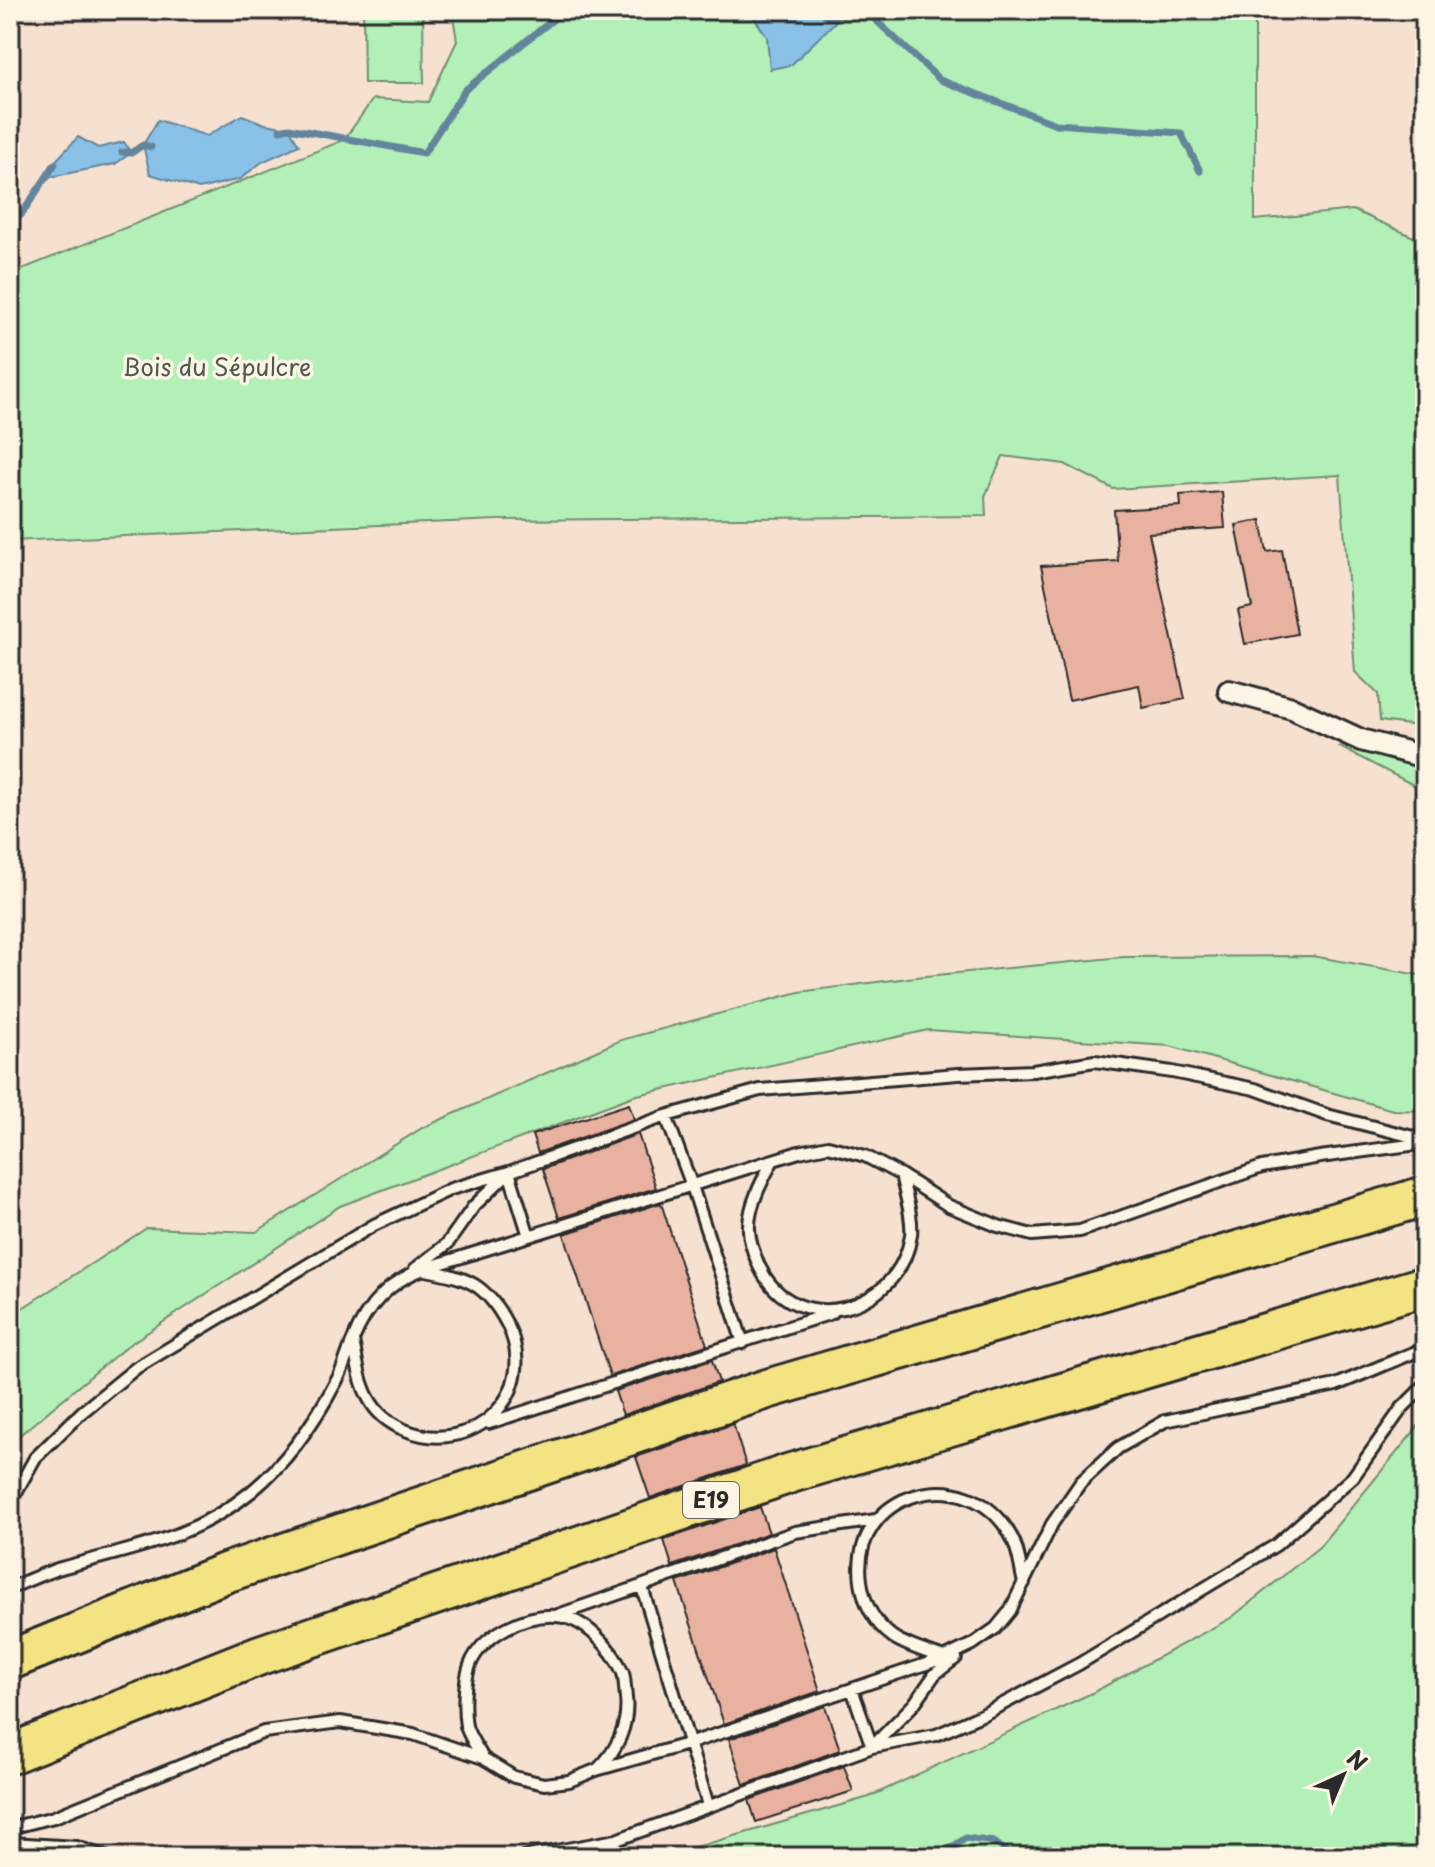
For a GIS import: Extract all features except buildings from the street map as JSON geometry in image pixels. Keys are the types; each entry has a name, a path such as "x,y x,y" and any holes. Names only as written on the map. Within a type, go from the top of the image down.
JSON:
{"highway":[{"path":"10,1660 225,1573 767,1389 1425,1196"},
{"name":"E19","path":"10,1754 260,1655 791,1473 1425,1286"}],"street":[{"path":"1229,691 1292,708 1361,740 1425,757"}],"lane":[{"path":"10,1503 35,1458 82,1412 136,1368 374,1225 451,1189 509,1172 666,1116 760,1090 1033,1071 1095,1061 1172,1072 1255,1089 1327,1115 1425,1141"},
{"path":"666,1116 743,1343"},
{"path":"407,1275 799,1152 828,1146 865,1156 949,1206 998,1226 1032,1235 1080,1231 1262,1167 1425,1141"},
{"path":"772,1162 754,1200 749,1225 752,1251 765,1279 778,1293 803,1308 839,1311"},
{"path":"509,1172 529,1236"},
{"path":"10,1588 58,1569 151,1546 205,1523 253,1490 296,1446 338,1379 365,1315 382,1294 447,1244 474,1206 509,1172"},
{"path":"353,1339 359,1373 370,1401 390,1424 424,1438 459,1436 484,1424 867,1301 904,1263 911,1233 901,1175"},
{"path":"423,1269 455,1275 477,1285 495,1301 510,1331 516,1372 507,1397 484,1424"},
{"path":"872,1747 914,1704 935,1674 996,1628 1010,1611 1052,1524 1081,1482 1118,1448 1165,1421 1336,1385 1425,1348"},
{"path":"523,1857 616,1840 872,1747 936,1735 984,1714 1079,1664 1276,1545 1353,1477 1402,1408 1425,1385"},
{"path":"944,1658 895,1638 878,1623 864,1599 859,1563 863,1545 876,1520 890,1507 915,1494 953,1492 975,1499 997,1515 1013,1538 1024,1583"},
{"path":"483,1758 467,1729 465,1696 471,1664 487,1640 522,1620 558,1615 795,1532 876,1520"},
{"path":"642,1587 708,1805"},
{"path":"558,1615 582,1625 607,1646 624,1675 627,1709 620,1735 611,1757 596,1770"},
{"path":"10,1828 54,1817 264,1732 340,1722 413,1734 483,1758 514,1777 544,1784 569,1781 944,1658 973,1644"},
{"path":"852,1689 872,1747"},
{"path":"10,1843 77,1847 106,1857"}],"green space":[{"path":"363,10 423,10 424,83 364,83"},
{"name":"Bois du Sépulcre","path":"452,10 1255,10 1255,220 1353,210 1425,242 1425,727 1380,721 1378,694 1355,672 1340,475 1113,489 1065,464 1003,456 985,496 986,516 497,520 10,541 10,274 344,140 373,99 428,102 457,41"},
{"path":"1338,746 1425,767 1425,791"},
{"path":"1312,956 1425,976 1425,1111 1393,1110 1170,1046 928,1030 633,1096 340,1206 127,1346 10,1443 10,1316 147,1228 256,1232 422,1128 621,1040 799,992 916,977 1123,957"},
{"path":"1425,1418 1425,1658 1413,1670 1425,1660 1425,1857 649,1857 707,1844 869,1797 1094,1692 1231,1618 1319,1547"}],"water":[{"path":"749,10 832,10 836,21 791,65 770,69 767,37"},
{"path":"242,115 265,124 289,128 299,145 262,162 240,179 199,189 150,174 143,145 158,120 207,136"},
{"path":"78,137 98,148 124,142 131,153 115,164 50,177 50,167"}],"waterway":[{"path":"280,130 289,128 424,153 465,90 565,10"},
{"path":"825,16 868,13 940,80 1056,124 1181,133 1200,171"},
{"path":"122,152 131,153 143,145 151,147"},
{"path":"10,218 21,215 55,164"},
{"path":"937,1857 966,1838 994,1842 1014,1857"}]}
